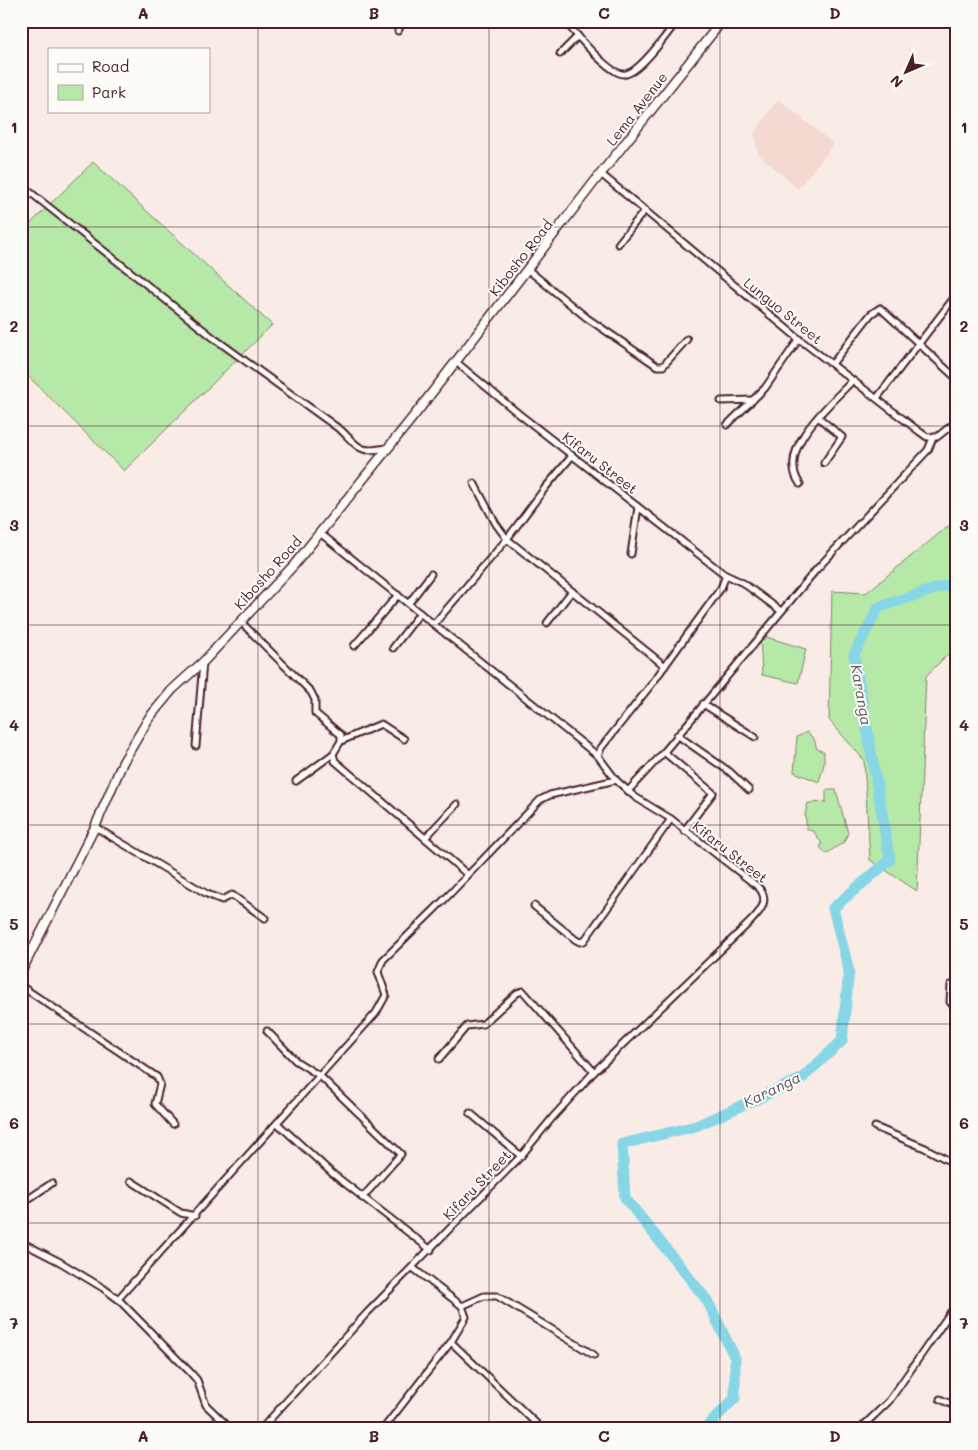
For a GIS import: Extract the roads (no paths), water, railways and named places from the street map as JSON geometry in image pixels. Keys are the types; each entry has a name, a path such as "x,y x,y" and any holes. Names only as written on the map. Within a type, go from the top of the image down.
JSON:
{"main road":[{"name":"Lema Avenue","path":"572,213 722,21"},
{"name":"Kibosho Road","path":"21,972 95,827 123,762 140,732 163,701 241,622 320,533 572,213"}],"street":[{"path":"398,31 403,21"},
{"path":"565,21 613,70 626,74 641,64 677,21"},
{"path":"560,54 578,36"},
{"name":"Lunguo Street","path":"602,174 799,339 920,432 933,438"},
{"path":"21,185 216,338 336,427 357,448 370,451 387,448"},
{"path":"618,244 645,210"},
{"path":"527,269 587,318 660,368 687,339"},
{"path":"877,398 957,294"},
{"path":"832,364 871,314 880,308 957,379"},
{"path":"727,425 754,400 775,376 799,339"},
{"name":"Kifaru Street","path":"456,362 572,456 724,574 743,583 781,612"},
{"path":"800,484 794,474 798,445 803,434 852,381"},
{"path":"721,401 754,400"},
{"path":"818,417 842,437 824,462"},
{"path":"628,791 664,752 829,556 928,450 933,438 941,435 957,421"},
{"path":"434,624 507,539 545,488 572,456"},
{"path":"474,483 496,524 507,539 665,666"},
{"path":"631,554 638,507"},
{"name":"Kifaru Street","path":"261,1429 367,1313 431,1250 521,1156 594,1072 750,922 762,908 765,901 764,894 757,886 671,819 628,791 616,780 598,756 320,533"},
{"path":"408,603 430,574"},
{"path":"598,756 601,748 665,666 721,588 725,578 724,574"},
{"path":"547,623 572,591"},
{"path":"354,646 398,594"},
{"path":"394,648 420,613"},
{"path":"241,622 311,692 314,700 314,713 339,732 341,741"},
{"path":"196,746 204,661"},
{"path":"704,704 755,737"},
{"path":"296,781 333,754 341,741 380,724 404,739"},
{"path":"677,736 730,772 749,790"},
{"path":"664,752 713,793 684,831"},
{"path":"333,754 339,766 467,874"},
{"path":"118,1299 195,1216 213,1192 368,1024 383,1004 386,990 378,972 383,960 444,900 519,820 544,797 616,780"},
{"path":"425,838 457,804"},
{"path":"534,906 576,940 584,941 671,819"},
{"path":"95,827 207,894 222,900 232,894 264,918"},
{"path":"951,985 950,1002 957,1009"},
{"path":"21,986 157,1077 160,1082 155,1104 174,1124"},
{"path":"439,1059 467,1026 483,1024 517,993 522,991 594,1072"},
{"path":"267,1031 296,1061 320,1076 401,1154 362,1198"},
{"path":"470,1113 521,1156"},
{"path":"277,1123 362,1198 431,1250"},
{"path":"875,1127 925,1148 957,1166"},
{"path":"132,1181 181,1213 195,1216"},
{"path":"21,1204 52,1182"},
{"path":"21,1242 60,1262 118,1299 197,1380 206,1405 231,1429"},
{"path":"383,1429 451,1342 466,1317 462,1306 413,1268"},
{"path":"462,1306 484,1296 497,1296 594,1354"},
{"path":"860,1429 889,1401 957,1302"},
{"path":"451,1342 542,1429"},
{"path":"940,1399 957,1407"}],"waterway":[{"name":"Karanga","path":"705,1429 735,1398 735,1358 707,1300 625,1198 622,1144 696,1126 801,1079 842,1041 849,971 833,908 890,860 854,654 879,607 957,582"}]}
